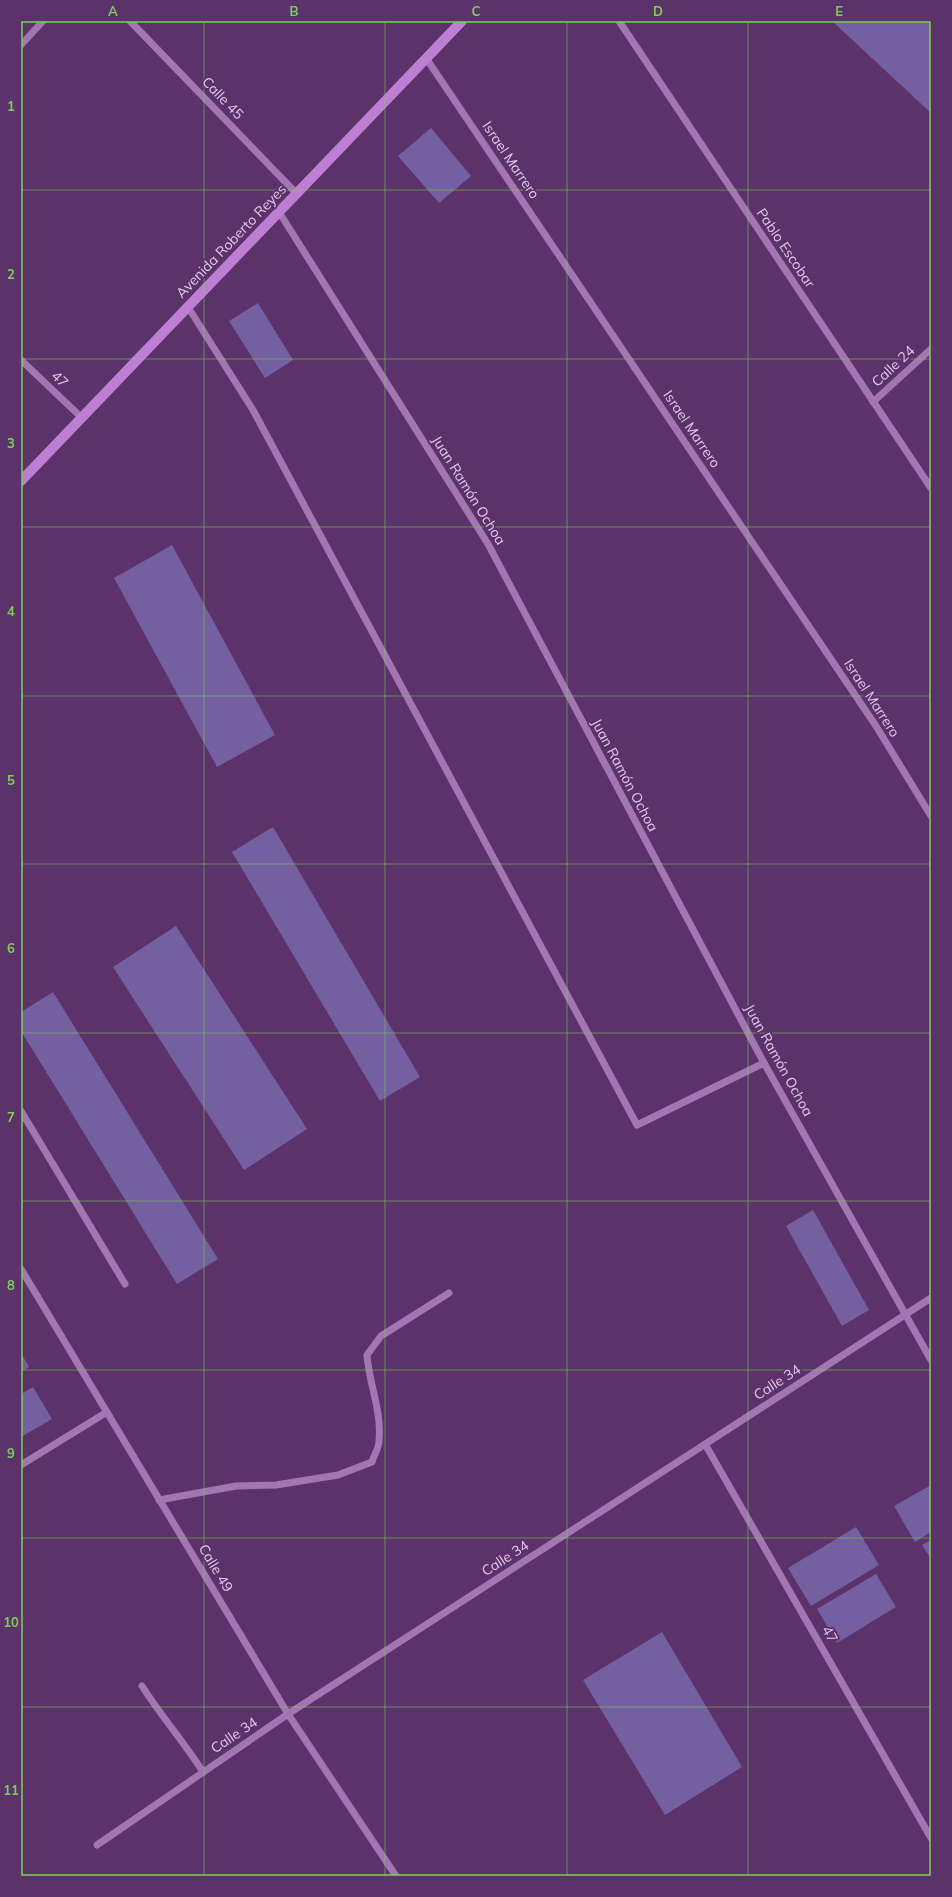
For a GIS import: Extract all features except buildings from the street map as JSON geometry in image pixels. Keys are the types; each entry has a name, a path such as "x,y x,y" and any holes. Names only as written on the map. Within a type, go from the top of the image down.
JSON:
{"main road":[{"name":"Avenida Roberto Reyes","path":"21,481 462,21"}],"street":[{"path":"21,45 43,21"},
{"name":"Calle 45","path":"130,21 296,193"},
{"name":"Pablo Escobar","path":"619,21 931,488"},
{"name":"Israel Marrero","path":"426,58 872,719 931,816"},
{"name":"Juan Ramón Ochoa","path":"279,212 488,544 764,1063 931,1360"},
{"path":"188,307 253,410 637,1125 764,1063"},
{"name":"Calle 24","path":"873,402 931,348"},
{"name":"47","path":"21,360 82,418"},
{"path":"21,1111 125,1284"},
{"name":"Calle 49","path":"21,1269 288,1714 396,1876"},
{"path":"159,1500 236,1486 276,1485 338,1475 372,1462 379,1442 377,1404 368,1374 366,1355 381,1336 449,1292"},
{"name":"Calle 34","path":"97,1845 288,1714 931,1298"},
{"path":"21,1465 107,1412"},
{"name":"47","path":"705,1444 931,1838"},
{"path":"142,1686 160,1714 183,1741 203,1772"}]}
